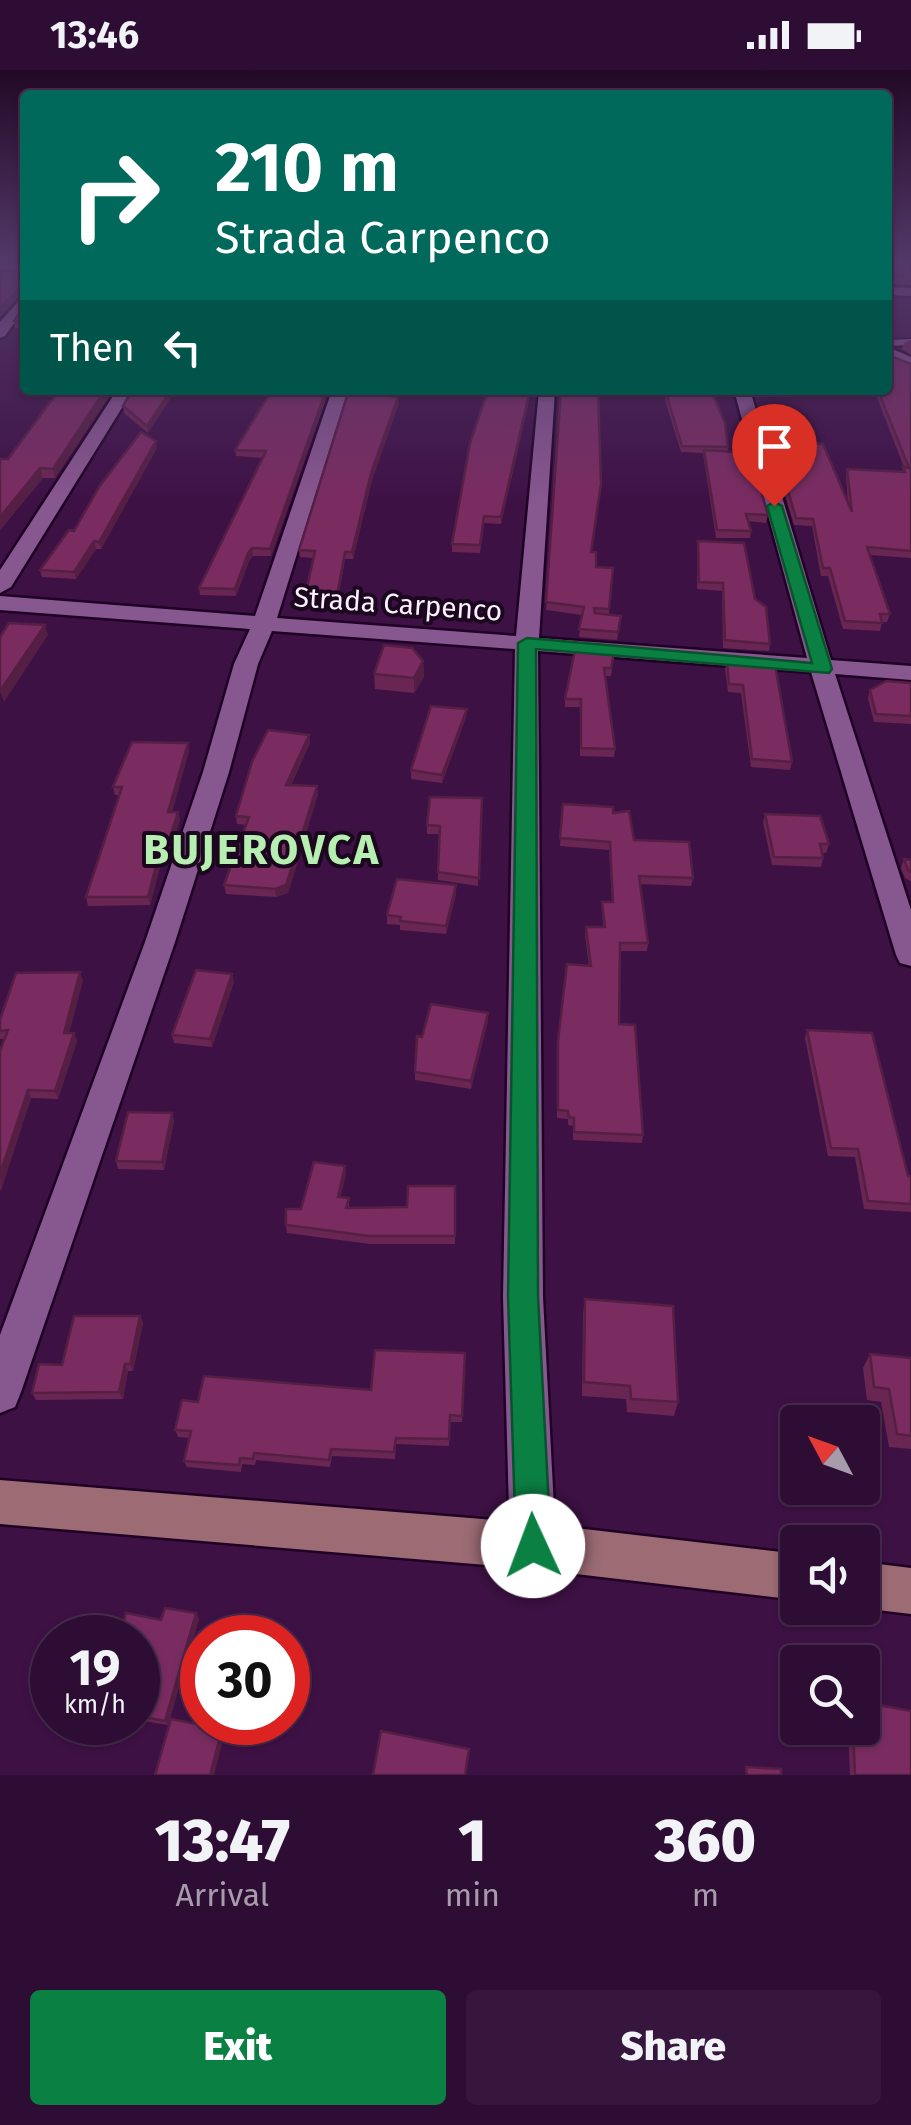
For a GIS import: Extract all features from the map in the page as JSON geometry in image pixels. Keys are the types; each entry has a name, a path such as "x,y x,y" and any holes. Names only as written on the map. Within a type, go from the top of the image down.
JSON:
{"street":[{"path":"0,587 122,395"},
{"path":"0,1392 160,942 216,772 246,664 264,624 338,395"},
{"path":"533,1546 523,1296 527,643 547,395"},
{"path":"743,395 793,576 911,955"},
{"name":"Strada Carpenco","path":"0,603 911,673"},
{"path":"0,1502 533,1546 780,1576"},
{"path":"880,1587 911,1591"}],"building":[{"path":"892,357 911,364 911,551 867,547 890,614 880,614 882,623 845,621 830,568 823,568 813,519 796,518 777,454 784,455 784,429 814,431 815,443 823,444 852,512 847,469 905,472 903,467 909,468 880,395 892,395"},
{"path":"55,395 102,395 53,469 40,468 0,517 0,459 8,459"},
{"path":"129,395 168,395 147,426 123,406"},
{"path":"269,395 324,395 270,549 252,548 235,589 199,588 266,451 235,450"},
{"path":"347,395 398,397 371,473 352,552 345,552 336,602 304,601 315,551 299,550"},
{"path":"486,395 529,395 501,517 484,516 480,545 452,544 470,443"},
{"path":"561,395 598,395 601,484 591,552 596,552 596,567 613,568 609,609 594,608 595,613 621,616 618,632 579,629 584,607 546,602"},
{"path":"667,395 713,395 725,423 728,447 682,446"},
{"path":"141,432 156,441 99,542 94,541 74,572 40,570 69,530 74,531 99,487"},
{"path":"704,450 750,453 768,515 746,514 751,531 717,530"},
{"path":"698,541 744,543 755,599 766,607 770,644 725,640 723,583 699,582"},
{"path":"9,623 45,625 0,691 0,637"},
{"path":"384,645 412,648 423,661 414,678 374,674"},
{"path":"575,650 614,653 611,668 604,668 615,749 581,748 581,699 565,699"},
{"path":"727,661 775,665 792,762 752,759 743,685 729,684"},
{"path":"886,681 911,683 911,716 876,714 870,690"},
{"path":"431,706 467,709 442,775 411,770"},
{"path":"268,730 309,735 286,785 317,786 286,885 275,889 224,885 249,817 236,816 252,762"},
{"path":"132,742 188,743 168,812 178,812 168,844 162,843 148,897 86,897 122,787 113,787"},
{"path":"430,797 482,798 479,878 438,872 440,826 427,825"},
{"path":"563,804 613,807 613,813 629,811 634,840 689,842 693,878 639,876 648,943 620,943 619,1024 635,1025 643,1135 574,1132 574,1118 569,1117 568,1111 558,1110 558,1041 567,964 591,966 586,927 605,927 602,902 613,902 610,842 560,838"},
{"path":"765,814 820,816 829,844 820,844 823,858 774,857"},
{"path":"397,879 456,885 446,926 400,921 401,917 387,915"},
{"path":"196,970 232,974 210,1039 172,1035"},
{"path":"80,972 64,1033 74,1033 55,1091 28,1090 0,1174 0,1051 8,1030 0,1031 0,1020 16,973"},
{"path":"431,1004 488,1013 471,1081 415,1072 417,1036 422,1037"},
{"path":"807,1030 872,1033 911,1176 911,1204 868,1201 858,1149 831,1148"},
{"path":"128,1112 172,1113 162,1162 116,1161"},
{"path":"314,1162 345,1166 338,1197 349,1198 346,1208 407,1207 408,1186 455,1186 455,1236 369,1236 286,1225 286,1209 301,1209"},
{"path":"585,1299 673,1306 678,1402 631,1399 630,1386 584,1382"},
{"path":"74,1316 140,1316 130,1364 125,1364 119,1392 32,1393 39,1364 62,1365"},
{"path":"375,1350 465,1353 462,1416 450,1415 449,1439 396,1438 394,1452 331,1449 329,1460 254,1453 253,1459 240,1458 239,1465 184,1461 191,1431 175,1430 182,1400 198,1402 204,1376 371,1390"},
{"path":"870,1354 911,1358 911,1436 897,1434 889,1389 874,1387"},
{"path":"165,1608 196,1613 180,1615 180,1669 165,1721 160,1720 161,1620"},
{"path":"880,1705 911,1711 911,1775 855,1775 854,1745 880,1745"},
{"path":"171,1719 180,1721 180,1745 218,1745 210,1775 155,1775"},
{"path":"381,1731 469,1749 465,1775 373,1775"},
{"path":"746,1767 781,1769 781,1775 747,1775"}],"district":[{"name":"BUJEROVCA","path":"262,850"}],"route":[{"path":"533,1546 523,1296 527,643 823,669 774,506"}]}
